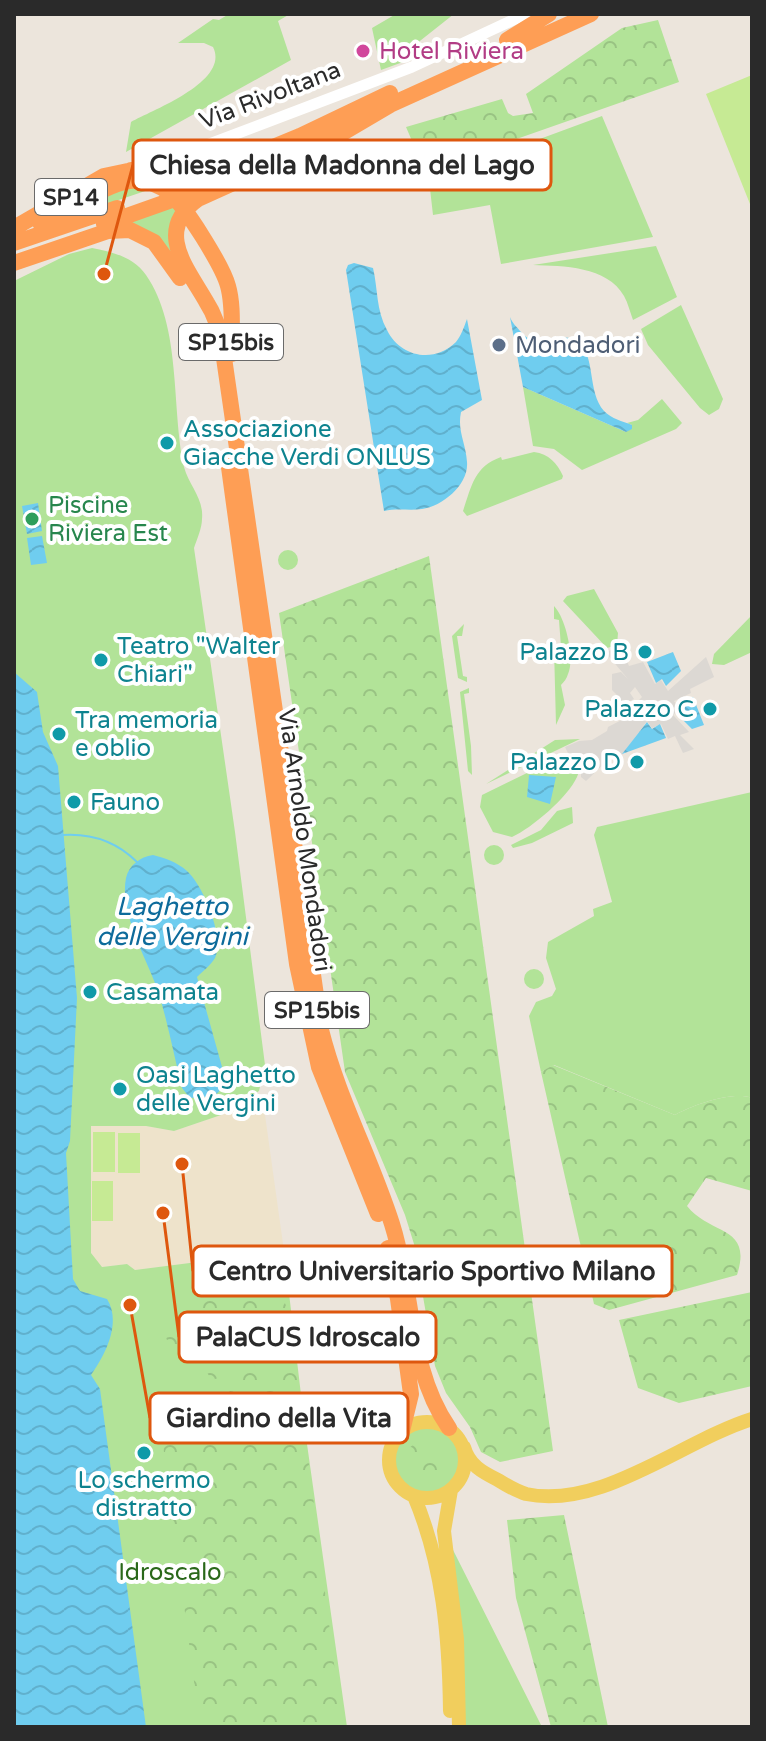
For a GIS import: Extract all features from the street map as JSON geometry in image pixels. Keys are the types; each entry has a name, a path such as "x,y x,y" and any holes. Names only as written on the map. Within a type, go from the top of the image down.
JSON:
{"highway":[{"name":"SP14","path":"514,42 549,14"},
{"name":"Via Rivoltana","path":"14,256 207,187 390,105 567,14"},
{"name":"Via Rivoltana","path":"14,243 190,182 514,42 591,14"},
{"path":"514,42 571,29 607,14"},
{"name":"SP15bis","path":"233,415 220,333 211,310 178,253 179,222 191,205 209,193 339,135 390,105"},
{"name":"SP14","path":"135,176 203,170 262,146 288,141"},
{"path":"14,230 68,212 162,162"},
{"name":"SP15bis","path":"135,176 157,185 176,199 221,269 230,297 235,385 233,415"},
{"name":"Via Arnoldo Mondadori","path":"14,263 114,230 130,230 144,235 165,254 201,310 214,348 297,964 319,1067 378,1214 390,1257 411,1394 402,1431"},
{"name":"Via Arnoldo Mondadori","path":"233,415 319,1022 339,1090 378,1183 399,1247 422,1376 432,1401 449,1428"}],"main road":[{"path":"464,1447 471,1464 529,1494 578,1493 606,1485 707,1436 752,1419"},
{"path":"402,1431 425,1422 449,1428"},
{"name":"SP15bis","path":"449,1428 464,1447"},
{"name":"SP15bis","path":"402,1431 390,1449 389,1467 396,1483 414,1496 437,1564 448,1653 449,1727"},
{"path":"459,1727 457,1639 444,1531 454,1487 465,1468 464,1447"},
{"path":"414,1496 431,1498 474,1478 499,1481"}],"street":[{"name":"Via Rivoltana","path":"162,162 412,67 526,14"}],"shaded area":[{"path":"621,647 629,666 643,662 655,684 661,680 668,691 706,657 714,677 674,701 679,709 673,715 689,732 680,735 694,749 683,753 675,736 668,739 661,724 652,728 647,721 622,755 611,757 586,781 581,777 581,757 568,753 565,747 592,740 607,731 608,727 641,710 637,702 642,697 635,687 630,693 634,699 614,709 613,703 618,696 612,690 612,674 621,672 628,679 605,652"},
{"path":"251,1097 265,1115 284,1251 135,1270 127,1264 102,1267 96,1262 91,1253 91,1126 146,1126 174,1131 221,1115"}],"green space":[{"path":"229,14 290,14 278,21 291,60 126,152 131,122 172,102 211,71 215,59 213,47 204,43 178,43 213,19 219,20"},
{"path":"396,14 454,14 411,48 403,62 381,70 372,28"},
{"path":"658,20 679,82 425,171 406,127 502,99 508,113 513,116 533,113 526,94 622,28"},
{"path":"752,75 752,209 706,94"},
{"path":"602,116 653,237 501,264 490,205 433,215 429,180"},
{"path":"127,186 151,189 63,219"},
{"path":"172,205 176,209 177,259 123,225"},
{"path":"656,246 677,297 633,320 624,296 607,279 583,270 533,265"},
{"name":"Idroscalo","path":"92,248 122,256 141,269 157,296 165,318 174,368 184,467 199,498 202,512 194,548 265,1065 259,1091 221,1115 174,1131 146,1126 91,1126 91,1253 102,1267 127,1264 135,1270 284,1251 306,1437 347,1727 14,1727 14,281 69,254"},
{"path":"681,305 723,399 719,409 709,415 648,345 641,329"},
{"path":"523,387 626,432 632,425 627,423 638,420 662,399 682,423 676,429 582,470 554,449 533,446"},
{"path":"534,452 552,460 561,471 562,479 467,516 463,511 469,493 475,478 485,466 501,457 502,460"},
{"path":"288,550 295,553 298,560 295,567 288,570 281,567 278,560 281,553"},
{"path":"429,556 553,1451 500,1462 481,1452 470,1427 446,1393 435,1366 414,1244 405,1215 345,1072 279,613"},
{"path":"594,589 618,633 617,645 607,648 563,601 567,596"},
{"path":"554,606 566,629 570,649 568,675 561,685 565,705 556,725 554,648 561,647 559,620 554,619"},
{"path":"752,615 752,652 724,665 712,664 714,654"},
{"path":"464,624 462,636 457,636 463,676 467,677 467,682 458,678 452,636"},
{"path":"469,688 469,693 464,694 472,775 468,771 460,692"},
{"path":"580,739 486,784 555,740"},
{"path":"566,754 580,758 579,770 558,802 512,837 493,832 480,807 482,795"},
{"path":"752,792 752,1098 724,1098 702,1103 675,1115 554,1065 541,1072 529,1016 536,1002 552,996 556,989 546,958 548,942 594,916 593,909 612,902 594,835 597,827"},
{"path":"572,807 573,823 532,843 513,848 511,845 541,830 557,811"},
{"path":"494,845 501,848 504,855 501,862 494,865 487,862 484,855 487,848"},
{"path":"534,969 541,972 544,979 541,986 534,989 527,986 524,979 527,972"},
{"path":"553,1065 675,1115 702,1103 724,1098 752,1098 752,1191 706,1178 687,1206 697,1216 735,1239 740,1259 737,1275 609,1310 594,1304 541,1072"},
{"path":"93,1132 115,1132 115,1172 93,1172"},
{"path":"118,1133 140,1133 140,1173 118,1173"},
{"path":"92,1181 113,1181 113,1221 92,1221"},
{"path":"238,1264 247,1267 260,1288 283,1299 290,1314 342,1727 200,1727 157,1399 158,1389 174,1384 201,1408 211,1407 236,1386 236,1376 230,1371 223,1377 211,1380 203,1364 192,1354 178,1360 172,1356 166,1337 206,1274"},
{"path":"752,1292 752,1386 679,1403 638,1388 619,1320"},
{"path":"421,1428 433,1428 450,1437 457,1448 457,1472 450,1483 433,1492 421,1492 409,1487 400,1478 395,1466 395,1454 400,1442 409,1433"},
{"path":"425,1436 436,1439 442,1452 437,1461 438,1473 430,1479 421,1476 408,1458 409,1448"},
{"path":"564,1515 608,1727 551,1727 516,1598 507,1520"},
{"path":"450,1544 542,1727 464,1727"}],"water":[{"path":"354,263 373,268 383,322 393,339 409,351 428,355 447,349 458,340 467,319 482,400 461,412 460,425 467,462 464,478 446,499 430,507 384,511 346,270 348,265"},
{"path":"510,317 521,332 537,342 570,338 578,342 587,356 599,403 607,414 632,425 632,429 626,432 523,387"},
{"name":"Piscine Riviera Est","path":"38,503 42,531 27,534 22,506"},
{"name":"Piscine Riviera Est","path":"42,536 47,563 31,565 27,538"},
{"path":"673,652 681,671 666,686 662,679 656,683 647,662"},
{"name":"Idroscalo","path":"14,672 37,692 43,732 58,766 77,998 70,1141 66,1153 73,1279 80,1291 107,1299 113,1318 110,1338 91,1375 100,1389 146,1727 14,1727"},
{"path":"693,697 704,725 692,729 677,714 684,710 679,703"},
{"path":"647,722 652,729 660,724 666,738 622,754"},
{"path":"529,775 556,777 550,804 527,797"},
{"name":"Laghetto delle Vergini","path":"153,855 187,871 206,899 215,925 215,958 197,977 224,1074 221,1088 210,1097 190,1098 182,1088 158,991 126,906 127,873 136,862"}],"waterway":[{"path":"62,835 83,835 102,840 137,862"}],"place":[{"name":"Hotel Riviera","path":"363,51"},
{"name":"Chiesa della Madonna del Lago","path":"104,274"},
{"name":"Mondadori","path":"499,345"},
{"name":"Associazione Giacche Verdi ONLUS","path":"167,443"},
{"name":"Piscine Riviera Est","path":"32,519"},
{"name":"Palazzo B","path":"645,652"},
{"name":"Teatro \"Walter Chiari\"","path":"101,660"},
{"name":"Palazzo C","path":"710,709"},
{"name":"Tra memoria e oblio","path":"59,734"},
{"name":"Palazzo D","path":"637,762"},
{"name":"Fauno","path":"74,802"},
{"name":"Casamata","path":"90,992"},
{"name":"Oasi Laghetto delle Vergini","path":"120,1089"},
{"name":"Centro Universitario Sportivo Milano","path":"182,1164"},
{"name":"PalaCUS Idroscalo","path":"163,1213"},
{"name":"Giardino della Vita","path":"130,1305"},
{"name":"Lo schermo distratto","path":"144,1453"}]}
